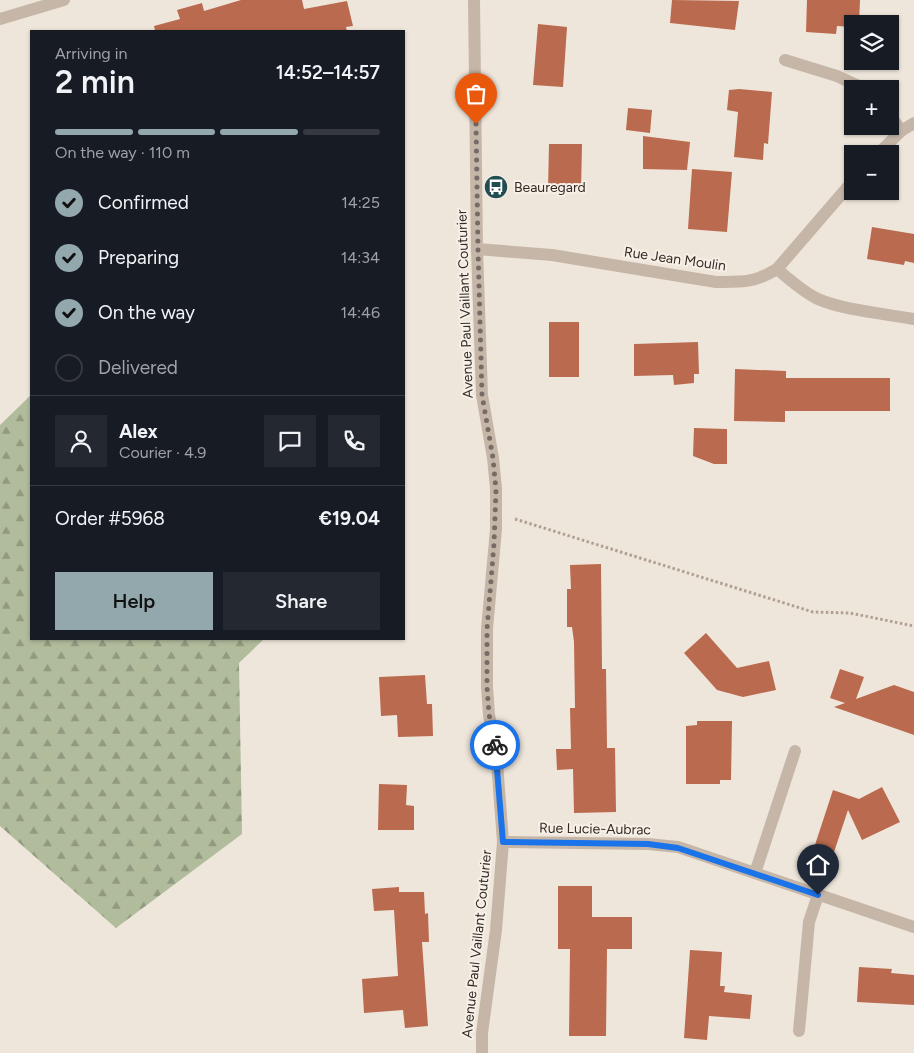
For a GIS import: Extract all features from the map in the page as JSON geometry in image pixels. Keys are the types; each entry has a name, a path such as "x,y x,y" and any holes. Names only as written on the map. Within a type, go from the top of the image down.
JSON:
{"street":[{"path":"0,19 64,0"},
{"name":"Avenue Paul Vaillant Couturier","path":"474,0 482,395 493,458 496,490 492,576 487,629 487,687 489,714 496,749 503,842 499,904 482,1034 482,1053"},
{"path":"786,60 845,80"},
{"path":"887,145 901,131 914,123"},
{"path":"844,191 777,269 818,299 841,306 914,319"},
{"name":"Rue Jean Moulin","path":"478,249 552,256 716,282 742,282 762,278 777,269"},
{"path":"755,873 794,751"},
{"name":"Rue Lucie-Aubrac","path":"503,842 648,844 678,848 914,926"},
{"path":"798,1031 809,922 818,895"}],"path":[{"path":"496,513 813,612 850,613 914,626"}],"green space":[{"path":"30,396 30,640 263,640 239,663 242,834 116,928 0,826 0,425"}],"building":[{"path":"241,0 302,0 304,9 347,1 353,26 346,27 347,30 155,30 154,26 180,19 177,10 202,3 204,11"},
{"path":"672,0 739,1 735,30 670,23"},
{"path":"807,0 860,0 859,15 844,15 844,26 837,26 836,34 806,32"},
{"path":"538,24 567,27 563,87 533,85"},
{"path":"729,90 772,92 768,144 764,143 763,160 734,157 738,112 727,110"},
{"path":"628,108 652,110 650,133 626,130"},
{"path":"643,136 690,142 687,170 643,169"},
{"path":"549,144 582,144 581,191 548,191"},
{"path":"692,169 732,172 727,232 688,229"},
{"path":"872,227 914,234 914,263 905,261 904,265 867,259"},
{"path":"549,322 579,322 579,377 549,377"},
{"path":"698,342 699,374 694,374 694,383 674,385 673,375 634,376 634,344"},
{"path":"735,369 786,371 786,378 890,378 890,411 785,411 785,422 734,421"},
{"path":"694,428 727,429 727,464 714,464 693,456"},
{"path":"601,564 602,669 606,669 607,748 615,748 616,812 574,813 573,769 557,770 556,749 571,749 570,708 575,708 574,642 572,627 567,627 567,589 571,589 570,565"},
{"path":"706,633 737,668 769,661 776,690 743,697 717,690 684,653"},
{"path":"840,669 864,677 856,699 894,685 914,692 914,735 834,707 845,703 830,698"},
{"path":"425,675 427,704 432,704 433,736 398,737 397,715 381,716 379,677"},
{"path":"697,721 732,721 731,780 720,780 720,784 686,784 686,726 697,725"},
{"path":"379,784 407,785 406,805 414,806 414,830 378,830"},
{"path":"882,787 900,822 862,840 848,810 831,861 812,854 833,790 859,799"},
{"path":"558,886 592,886 592,917 632,917 632,949 607,949 606,1036 569,1036 570,949 558,949"},
{"path":"399,887 399,892 424,892 425,914 428,913 429,942 422,942 428,1026 405,1028 403,1010 364,1013 362,979 398,976 394,910 374,911 372,889"},
{"path":"690,950 722,952 720,986 725,986 724,992 752,995 750,1019 709,1016 707,1040 684,1038"},
{"path":"859,967 892,969 891,973 914,975 914,1005 857,1002"}],"way so far":[{"path":"476,124 482,395 493,458 496,490 496,529 487,629 487,687 489,714 495,745"}],"place":[{"name":"Beauregard","path":"496,187"}],"route":[{"path":"495,745 500,783 503,842 648,844 678,848 818,895"}]}
